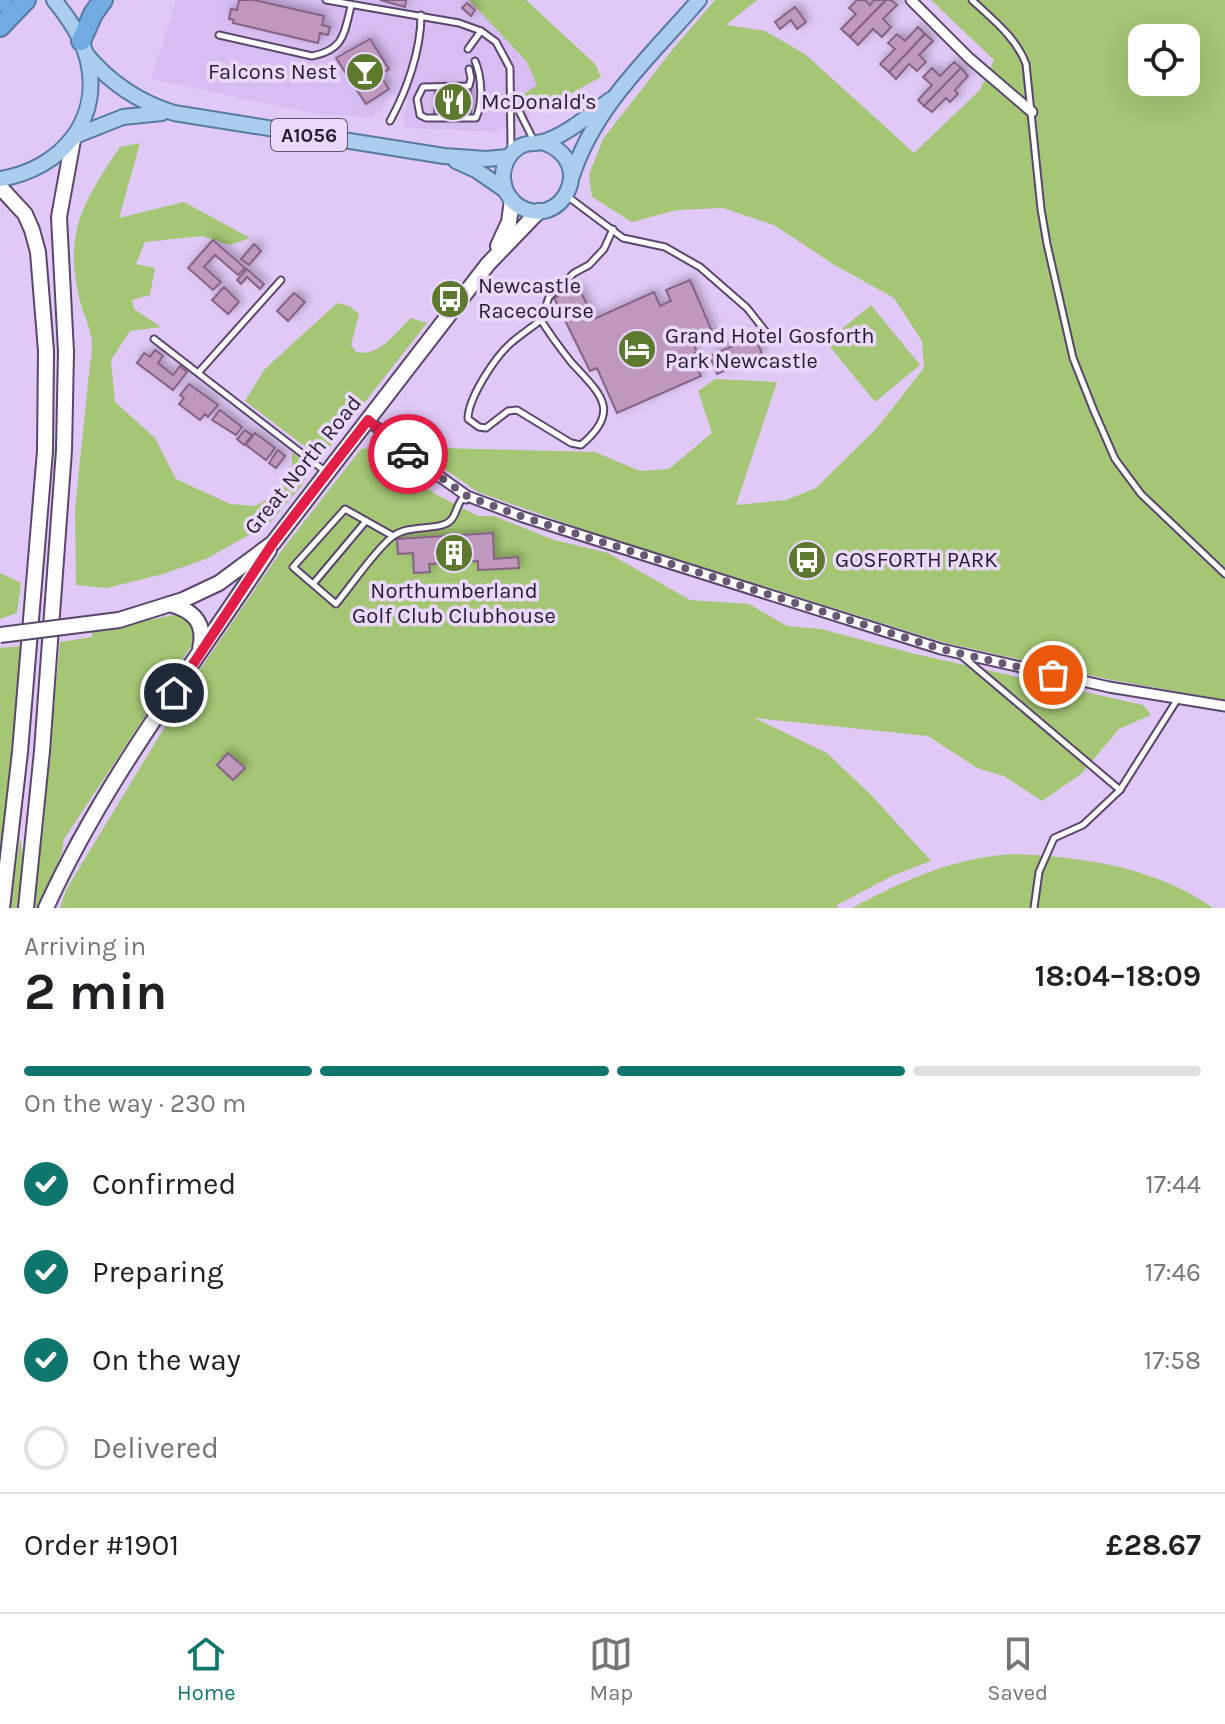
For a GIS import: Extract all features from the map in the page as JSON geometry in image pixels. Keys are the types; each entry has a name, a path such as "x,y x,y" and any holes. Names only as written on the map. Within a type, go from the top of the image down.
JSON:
{"highway":[{"path":"4,11 26,0"},
{"path":"84,48 93,14 103,0"}],"main road":[{"path":"26,908 42,751 64,450 66,352 59,217 74,138 85,113 89,88 84,48 54,0"},
{"path":"610,100 577,123 518,148 510,155 502,173 508,195 529,210 539,211 555,206 566,195 587,138 610,100 699,0"},
{"name":"A1056","path":"84,48 107,77 132,95 174,113"},
{"name":"A1056","path":"74,138 123,117 174,113 444,156 510,155"},
{"path":"0,179 28,172 49,162 74,138"},
{"path":"538,142 560,151 567,160 571,180"},
{"name":"A1056","path":"444,156 476,170 508,195"},
{"path":"0,187 25,214 32,230 38,252 46,351 45,451 20,752 2,908"},
{"name":"Great North Road","path":"488,264 509,222 508,195"},
{"name":"Great North Road","path":"0,635 119,620 170,604 219,583 273,543 488,264 539,211"},
{"path":"46,908 64,869 115,781 273,543"},
{"path":"170,604 194,614 200,623 203,636 198,658"}],"street":[{"path":"911,0 969,58 1032,112"},
{"path":"368,420 408,454 467,496 523,517 682,569 957,652 1109,687 1225,706"}],"lane":[{"path":"326,0 459,23 481,31 496,42 510,68 510,155"},
{"path":"972,0 1021,51 1026,64 1041,209 1058,300 1073,358 1115,459 1141,494 1225,574"},
{"path":"219,35 312,56 337,47 344,34 351,6"},
{"path":"390,121 417,52 421,15"},
{"path":"468,49 481,31"},
{"path":"469,69 469,86 423,87 417,99 420,115 426,118 472,120 478,116 479,71 475,61"},
{"path":"511,95 538,142"},
{"path":"566,195 623,238 665,247 700,267 747,308 773,341"},
{"path":"541,320 556,343 595,385 601,399 604,417 598,430 581,445 571,443 517,410 508,411 486,428 468,419 468,409 500,354 541,320 549,297 574,273 589,265 604,249 613,229"},
{"path":"198,373 281,280"},
{"path":"154,339 326,472"},
{"path":"393,536 345,509 293,567 336,604 393,536 416,527 444,525 452,519 458,502 466,500 467,496"},
{"path":"313,584 366,521"},
{"path":"957,652 1120,790"},
{"path":"1034,908 1039,872 1054,838 1083,825 1120,790 1177,700"}],"shaded area":[{"path":"176,0 469,0 527,62 537,85 521,96 529,109 541,110 495,132 406,128 403,120 408,99 392,95 382,110 371,118 312,113 151,79"}],"green space":[{"path":"469,0 526,0 595,64 601,77 541,110 529,109 521,96 537,85 527,62"},
{"path":"715,0 757,0 726,25 765,31 805,54 914,153 980,90 994,60 931,0 1225,0 1225,700 1107,679 946,643 596,534 478,492 433,461 441,448 595,452 640,471 669,469 712,433 698,391 715,379 777,382 736,505 786,500 816,488 876,429 924,368 922,341 894,298 833,264 774,225 723,208 677,210 632,222 592,197 589,175 603,139"},
{"path":"140,143 119,218 184,202 250,238 230,245 202,236 145,242 136,264 155,268 150,295 132,300 134,309 161,327 130,331 111,360 115,402 155,438 176,479 230,504 255,506 282,487 292,473 292,452 311,467 302,485 270,523 206,559 107,588 76,585 75,510 92,343 74,270 76,232 89,198 120,147"},
{"path":"337,303 349,306 359,314 351,345 356,352 365,353 380,347 411,318 427,323 325,453 312,452 245,401 265,369"},
{"path":"871,305 920,365 875,402 826,342"},
{"path":"376,447 437,495 478,516 494,516 554,540 608,553 690,600 749,604 787,626 821,629 911,653 1143,705 1151,715 1119,729 1081,774 1042,801 1004,776 977,768 928,736 754,718 827,753 873,797 931,861 894,875 837,905 838,908 60,908 66,890 195,677 282,550 361,449"},
{"path":"0,573 21,583 17,613 0,619"},
{"path":"173,615 189,621 198,636 64,839 40,908 32,908 43,829 60,642 92,637 92,632"},
{"path":"22,646 0,867 0,648"},
{"path":"20,837 24,869 18,908 10,908"},
{"path":"1015,854 1066,858 1118,867 1167,883 1213,908 852,908 891,888 950,865"}],"building":[{"path":"239,0 254,0 324,16 322,25 330,27 328,35 320,33 318,43 233,23 234,20 229,19 231,9 237,10"},
{"path":"380,0 406,0 405,7"},
{"path":"857,0 865,0 870,5 874,0 886,0 850,37 841,29 856,14 849,8"},
{"path":"886,0 897,5 883,19 891,27 882,37 873,29 858,45 850,37"},
{"path":"467,3 475,10 471,16 462,8"},
{"path":"795,7 806,22 797,29 791,20 780,29 775,22"},
{"path":"918,27 925,34 889,72 880,64 895,49 888,43 897,34 905,41"},
{"path":"925,34 933,41 919,55 926,62 917,71 909,64 896,79 889,72"},
{"name":"Falcons Nest","path":"370,39 389,69 380,75 389,89 366,104 336,58"},
{"path":"954,62 961,68 924,106 918,100 932,85 923,77 932,68 940,76"},
{"path":"961,68 968,76 955,90 958,94 950,102 946,98 932,112 924,106"},
{"name":"McDonald's","path":"435,89 471,91 471,115 434,114"},
{"path":"213,240 245,268 238,275 215,255 204,267 221,282 213,290 188,268"},
{"path":"254,244 261,251 249,265 241,259"},
{"path":"247,269 264,284 260,289 247,277 241,284 237,280"},
{"name":"Grand Hotel Gosforth Park Newcastle","path":"690,280 714,336 694,345 697,352 691,355 701,376 617,413 597,368 590,371 554,298 578,286 594,319 654,292 660,306 671,301 666,290"},
{"path":"224,287 239,302 228,314 212,300"},
{"path":"294,293 305,302 288,321 277,311"},
{"path":"755,336 762,354 717,374 710,356"},
{"path":"155,350 163,356 158,363 173,375 180,366 187,372 173,390 137,363 144,353 150,357"},
{"path":"189,384 218,405 208,417 205,414 200,420 179,404 184,398 180,395"},
{"path":"220,410 242,427 236,435 212,420"},
{"path":"245,430 252,435 244,445 237,439"},
{"path":"255,433 275,448 266,460 246,445"},
{"path":"278,450 285,456 276,468 269,463"},
{"name":"Northumberland Golf Club Clubhouse","path":"493,533 494,559 518,557 519,568 478,570 478,561 429,564 430,572 414,573 413,553 398,554 397,539"},
{"path":"228,753 245,768 233,780 217,765"}],"way so far":[{"path":"408,454 467,496 523,517 941,649 1053,675"}],"place":[{"name":"Falcons Nest","path":"365,72"},
{"name":"McDonald's","path":"453,102"},
{"name":"Newcastle Racecourse","path":"450,299"},
{"name":"Grand Hotel Gosforth Park Newcastle","path":"637,349"},
{"name":"Northumberland Golf Club Clubhouse","path":"454,553"},
{"name":"GOSFORTH PARK","path":"807,560"}],"route":[{"path":"174,693 273,543 368,420 408,454"}]}
